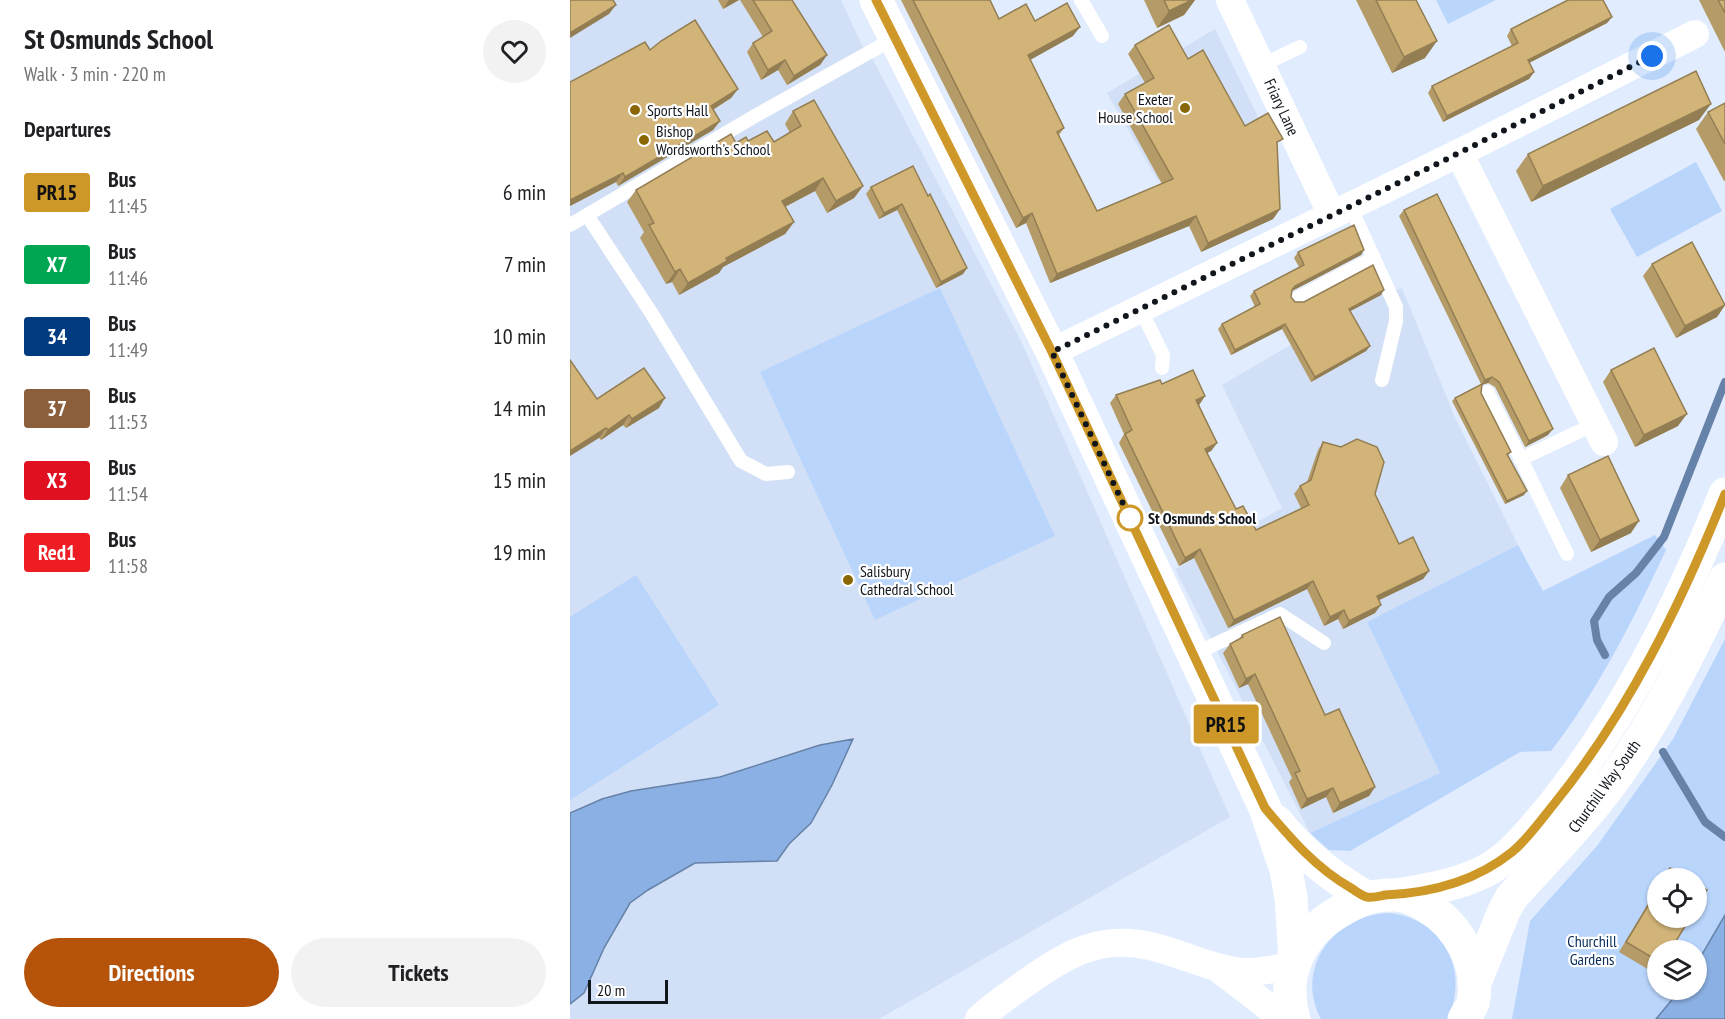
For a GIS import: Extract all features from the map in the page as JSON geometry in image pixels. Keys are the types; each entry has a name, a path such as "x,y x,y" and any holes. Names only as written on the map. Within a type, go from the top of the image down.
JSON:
{"main road":[{"path":"876,0 1052,352 1265,808 1286,870 1291,898 1294,962 1289,987 1294,1019"},
{"name":"Churchill Way South","path":"1366,897 1398,895 1452,884 1475,876 1515,850 1602,738 1655,648 1692,571 1725,494"},
{"name":"Churchill Way South","path":"1471,1007 1504,911 1511,898 1584,817 1615,777 1670,689 1725,579"},
{"path":"1265,808 1298,847 1319,866 1366,897 1328,917 1309,935 1294,962"},
{"path":"1398,895 1416,901 1436,912 1464,946 1472,964 1471,1007"}],"street":[{"name":"Friary Lane","path":"1230,0 1262,65 1341,211"},
{"path":"1052,352 1459,153 1695,34"},
{"path":"1459,153 1600,433"},
{"path":"979,1019 1052,965 1076,951 1098,945 1128,943 1148,945 1215,966 1244,972 1294,962"},
{"path":"1215,966 1284,1019"}],"lane":[{"path":"1081,0 1102,36"},
{"path":"570,225 755,116 896,38"},
{"path":"1262,65 1300,46"},
{"path":"1341,211 1374,258 1396,307 1396,321 1382,380"},
{"path":"587,215 652,314 741,461 766,474 788,472"},
{"path":"1296,299 1374,258"},
{"path":"1141,310 1163,355 1162,368"},
{"path":"1487,392 1567,554"},
{"path":"1521,459 1600,433"},
{"path":"1194,654 1280,614 1324,643"}],"shaded area":[{"name":"Bishop Wordsworth's School","path":"570,0 841,0 866,54 570,226"},
{"name":"Exeter House School","path":"1215,29 1261,123 1158,181 1107,93"},
{"name":"Salisbury Cathedral School","path":"871,56 1022,343 1230,817 879,1019 570,1019 570,227"},
{"path":"1402,288 1454,415 1518,545 1367,622 1440,773 1310,833 1175,569 1282,508 1222,385 1382,294"},
{"path":"853,739 811,823 789,844 777,861 695,863 648,890 630,903 604,948 584,993 570,1004 570,813 602,799 631,791 720,777 820,745"},
{"path":"1725,915 1725,1019 1656,1019 1672,1000 1707,1000 1707,946"}],"green space":[{"path":"1436,0 1496,0 1448,24"},
{"path":"1696,162 1722,211 1637,257 1610,209"},
{"path":"940,288 1055,536 875,620 760,372"},
{"path":"1655,535 1666,550 1654,576 1600,679 1551,751 1520,752 1350,851 1329,850 1310,833 1440,773 1367,622 1518,545 1543,591"},
{"path":"636,575 719,705 570,800 570,617"},
{"name":"Churchill Gardens","path":"1725,639 1725,915 1707,946 1707,940 1647,940 1647,1000 1672,1000 1656,1019 1512,1019 1530,921 1597,846 1673,739"},
{"path":"1391,913 1410,918 1426,926 1448,951 1456,983 1454,1001 1448,1019 1321,1019 1314,1000 1312,980 1316,963 1325,947 1337,933 1353,922 1371,915"}],"building":[{"path":"570,0 613,0 616,5 570,33"},
{"path":"753,0 792,0 827,55 794,76 785,60 768,70 753,43 772,31"},
{"path":"913,0 990,0 999,19 1026,4 1035,21 1067,3 1080,27 1028,55 1064,128 1057,132 1097,211 1173,179 1125,94 1154,78 1135,45 1169,25 1188,59 1203,50 1245,126 1268,113 1283,139 1277,142 1280,209 1208,243 1196,216 1057,274 1032,213 1023,218"},
{"path":"1164,0 1192,0 1169,11"},
{"path":"1376,0 1416,0 1437,41 1404,57"},
{"path":"1568,0 1603,0 1612,17 1528,60 1534,72 1447,116 1432,86 1518,43 1511,29"},
{"path":"1718,0 1725,0 1725,13"},
{"name":"Sports Hall","path":"695,20 738,89 711,106 720,121 625,177 623,173 570,200 570,82 645,42 650,50"},
{"path":"1696,71 1711,104 1543,186 1528,154"},
{"path":"814,100 863,186 836,201 823,178 782,201 794,222 726,258 727,261 688,283 680,269 675,272 649,225 654,223 636,190 731,134 736,143 746,137 748,141 767,131 774,142 801,126 793,111"},
{"path":"1725,103 1725,144 1708,112"},
{"path":"913,166 928,196 930,194 967,268 941,282 902,204 884,213 871,187"},
{"path":"1437,194 1553,429 1529,441 1499,382 1492,377 1485,380 1404,210"},
{"path":"1354,225 1364,250 1295,286 1291,297 1295,302 1304,302 1373,265 1384,290 1349,309 1370,346 1315,377 1285,324 1235,350 1222,324 1260,304 1254,291 1304,265 1298,252"},
{"path":"1692,242 1725,305 1685,326 1652,264"},
{"path":"1654,348 1687,414 1644,435 1611,370"},
{"path":"570,360 597,399 644,368 665,398 632,419 629,415 608,430 606,428 570,451"},
{"path":"1193,370 1205,396 1196,400 1217,443 1205,449 1236,509 1243,506 1256,530 1309,505 1300,486 1311,480 1323,442 1341,447 1357,439 1377,447 1384,462 1375,494 1399,544 1413,537 1429,571 1377,596 1381,605 1349,621 1344,610 1330,617 1313,581 1234,620 1200,549 1185,558 1125,434 1132,430 1116,395 1160,380 1162,384"},
{"path":"1482,384 1481,393 1511,452 1507,454 1527,491 1507,501 1455,398"},
{"path":"1608,456 1639,521 1600,540 1568,475"},
{"path":"1280,617 1325,715 1339,709 1375,787 1340,803 1333,788 1307,799 1295,773 1300,771 1255,674 1246,679 1230,644 1243,637 1242,635"},
{"path":"1647,907 1647,928 1684,928 1677,940 1647,940 1647,954 1626,942"}],"waterway":[{"path":"1605,655 1597,640 1594,621 1609,597 1636,573 1664,537 1725,382"},
{"path":"1663,752 1705,822 1725,837"}],"bus line":[{"name":"PR15","path":"876,0 1052,352 1265,808 1298,847 1319,866 1366,897 1398,895 1452,884 1475,876 1515,850 1532,831 1568,787 1602,738 1655,648 1692,571 1725,494"}],"place":[{"name":"Exeter House School","path":"1185,108"},
{"name":"Sports Hall","path":"635,110"},
{"name":"Bishop Wordsworth's School","path":"644,140"},
{"name":"St Osmunds School","path":"1130,518"},
{"name":"Salisbury Cathedral School","path":"848,580"}],"route":[{"path":"1130,518 1133,525 1052,352 1652,56"}]}
